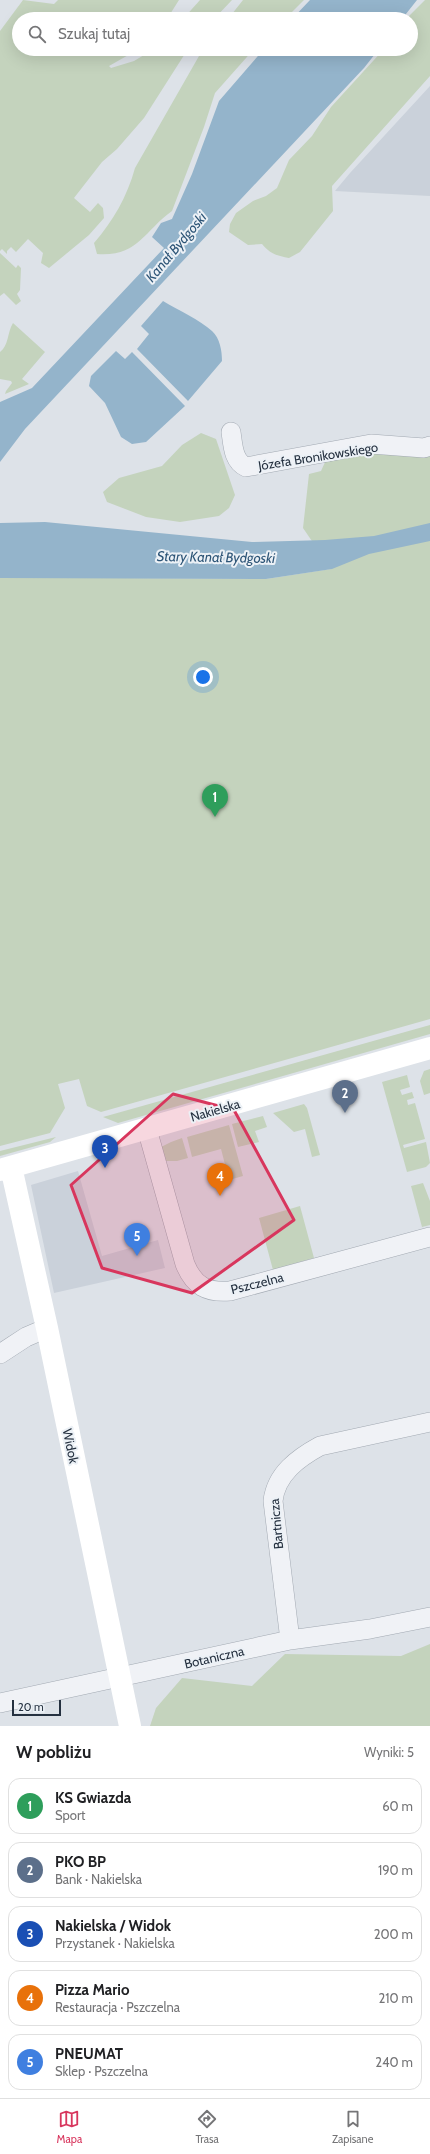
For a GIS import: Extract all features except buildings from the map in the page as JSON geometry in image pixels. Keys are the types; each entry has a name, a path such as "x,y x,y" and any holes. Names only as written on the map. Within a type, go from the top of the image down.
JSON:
{"street":[{"name":"Józefa Bronikowskiego","path":"231,432 235,457 240,464 246,467 371,444 424,448 430,446"},
{"name":"Nakielska","path":"5,1169 430,1048"},
{"name":"Pszczelna","path":"147,1129 185,1264 193,1279 205,1289 223,1291 236,1289 430,1237"},
{"name":"Widok","path":"5,1169 47,1328 130,1726"},
{"path":"0,1354 26,1336 47,1328"},
{"name":"Bartnicza","path":"290,1640 273,1501 274,1492 281,1476 292,1465 320,1446 430,1422"},
{"name":"Botaniczna","path":"0,1703 290,1640 370,1629 430,1617"}],"highlighted area":[{"path":"173,1094 234,1110 294,1220 192,1293 102,1268 71,1185"}],"shaded area":[{"path":"430,86 430,196 335,191 350,173"},
{"path":"78,1171 102,1256 158,1240 165,1268 54,1293 31,1185"}],"green space":[{"path":"23,0 54,4 58,0 179,0 171,12 14,12"},
{"path":"200,0 232,0 221,12 189,12"},
{"path":"243,0 304,0 292,12 234,12"},
{"path":"425,0 430,0 430,76 332,186 333,211 300,252 289,258 281,256 270,252 262,244 248,245 229,232 230,224 236,213 253,201 266,196 277,188 289,160 312,136 331,107 378,56 418,56 418,12 413,12"},
{"path":"12,15 12,56 127,56 109,66 111,68 134,61 142,56 184,56 144,118 117,149 102,162 74,198 90,212 98,203 103,208 104,218 89,235 49,268 41,263 43,253 28,239 16,252 11,247 7,251 7,254 2,249 0,251 0,31"},
{"path":"199,56 248,56 215,93 204,127 172,211 139,242 131,247 122,252 97,254 94,243 124,199 135,168"},
{"path":"0,253 16,268 18,265 21,268 20,290 17,294 21,301 16,305 4,293 0,296"},
{"path":"13,323 45,352 22,379 29,384 5,394 12,383 11,381 0,379 0,352 5,346"},
{"path":"201,433 216,439 235,495 229,508 219,516 180,522 146,517 107,502 103,492 119,478 162,466 182,445"},
{"path":"430,450 430,1019 101,1112 87,1106 79,1079 58,1084 65,1108 50,1133 0,1146 0,577 266,579 331,569 303,528 309,474 321,471 326,460 364,453"},
{"path":"430,1025 430,1034 118,1123 103,1117"},
{"path":"430,1069 430,1093 424,1095 420,1081 424,1071"},
{"path":"407,1075 410,1087 400,1090 402,1095 412,1092 414,1098 407,1100 408,1105 415,1103 425,1139 403,1145 404,1148 426,1142 430,1163 426,1167 407,1172 382,1082"},
{"path":"304,1104 307,1108 320,1155 312,1157 305,1129 294,1132 273,1113"},
{"path":"263,1116 267,1127 255,1131 259,1142 238,1147 232,1124"},
{"path":"229,1125 243,1176 229,1180 221,1149 192,1157 187,1137"},
{"path":"56,1137 50,1142 0,1156 0,1151"},
{"path":"182,1138 188,1158 177,1161 165,1161 161,1147"},
{"path":"423,1183 430,1201 430,1225 422,1227 411,1186"},
{"path":"300,1206 314,1258 273,1270 259,1218"},
{"path":"430,1644 430,1726 150,1726 156,1708 182,1678 252,1686 285,1654 401,1656"}],"water":[{"path":"310,0 417,0 408,12 299,12"},
{"name":"Kanał Bydgoski","path":"258,56 373,56 364,68 25,429 0,462 0,402 32,388 164,248 152,237 161,223 172,219 192,174 219,101"},
{"path":"163,301 195,319 212,331 217,337 222,353 222,361 188,401 137,349 149,334 141,326"},
{"path":"116,351 125,359 132,352 185,406 146,442 132,444 121,437 105,403 89,386 91,376"},
{"name":"Stary Kanał Bydgoski","path":"45,522 252,542 325,540 374,536 430,523 430,541 369,554 332,569 266,579 0,578 0,523"}],"place":[{"name":"KS Gwiazda","path":"215,817"},
{"name":"PKO BP","path":"345,1113"},
{"name":"Nakielska / Widok","path":"105,1168"},
{"name":"Pizza Mario","path":"220,1196"},
{"name":"PNEUMAT","path":"137,1256"}]}
